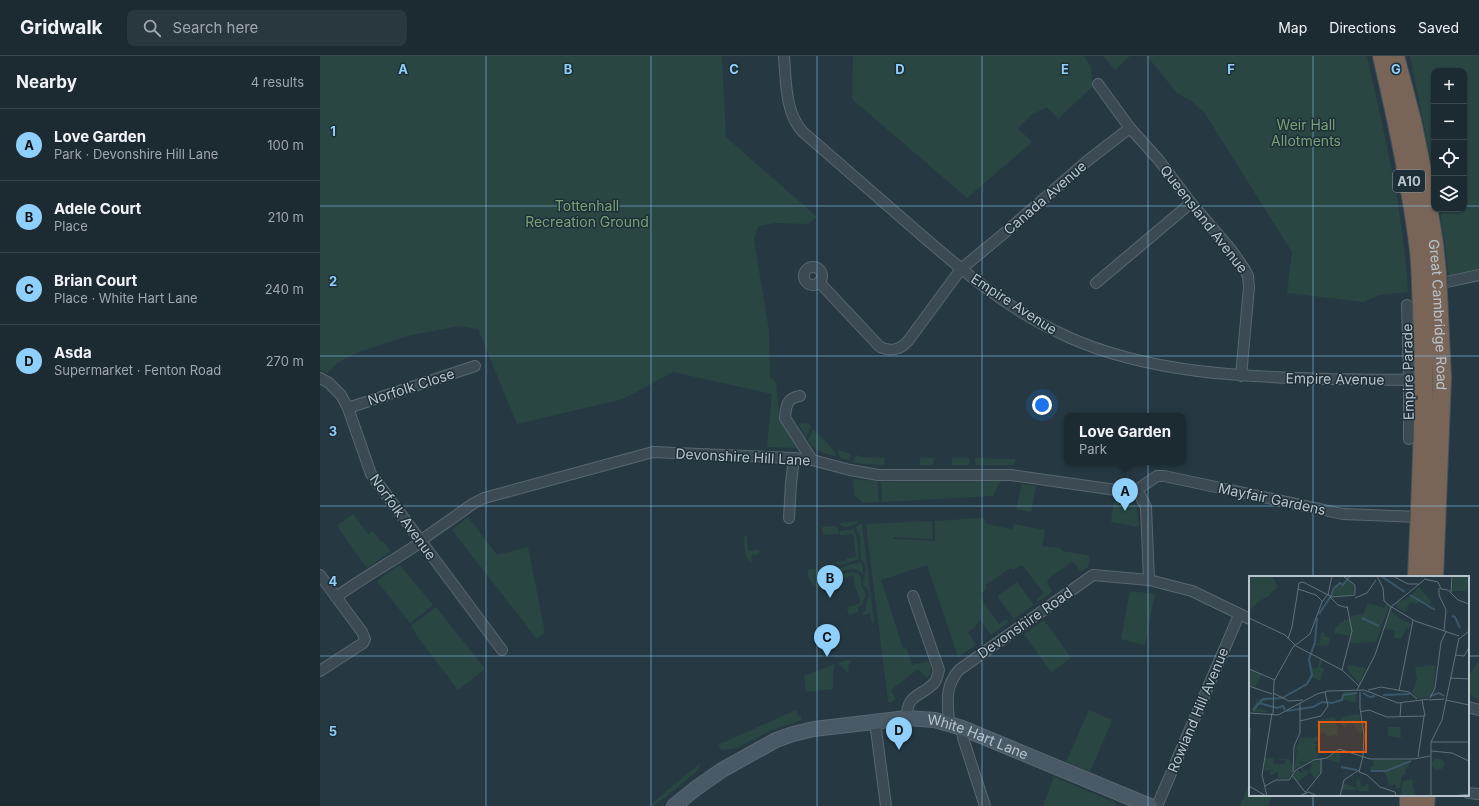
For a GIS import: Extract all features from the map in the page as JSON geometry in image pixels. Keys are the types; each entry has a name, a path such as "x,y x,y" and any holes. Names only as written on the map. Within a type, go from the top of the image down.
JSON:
{"highway":[{"name":"Great Cambridge Road","path":"1382,56 1402,145 1419,250 1424,343 1416,379 1419,516 1417,576"},
{"name":"Great Cambridge Road","path":"1395,56 1412,121 1434,244 1442,378 1434,576"},
{"path":"1408,806 1409,796"},
{"path":"1425,806 1426,796"}],"street":[{"name":"Empire Avenue","path":"784,56 790,107 795,124 808,137 961,269 1015,307 1069,338 1106,351 1142,360 1175,367 1240,376 1270,378 1416,379"},
{"name":"Queensland Avenue","path":"1098,84 1130,128 1158,159 1191,203 1232,251 1246,270 1249,287 1240,376"},
{"name":"Canada Avenue","path":"819,282 880,347 892,350 903,347 961,269 1087,161 1130,128"},
{"path":"1096,283 1191,203"},
{"path":"1437,284 1479,275"},
{"name":"Empire Parade","path":"1406,305 1416,379 1409,438"},
{"name":"Norfolk Close","path":"348,408 475,366"},
{"name":"Norfolk Avenue","path":"320,378 335,388 341,395 348,408 371,474 502,650"},
{"path":"800,396 794,397 788,402 784,418 812,460"},
{"name":"Devonshire Hill Lane","path":"336,597 358,581 379,570 474,503 484,498 653,452 794,458 812,460 850,470 878,474 1011,475 1137,493 1140,495 1146,507"},
{"path":"789,518 794,458"},
{"name":"Mayfair Gardens","path":"1129,492 1138,489 1158,476 1164,476 1343,514 1419,516"},
{"path":"1150,480 1146,493 1149,580 1192,591 1249,619"},
{"path":"320,575 362,632 365,640 364,643 320,671"},
{"name":"Devonshire Road","path":"985,806 963,738 956,726 947,696 950,681 958,670 1093,575 1149,580"},
{"path":"907,718 907,708 911,701 935,682 942,669 913,596"},
{"name":"Rowland Hill Avenue","path":"1157,806 1239,614"},
{"name":"White Hart Lane","path":"674,806 695,788 722,770 776,740 792,734 814,729 907,718 935,720 956,726 1150,806"},
{"path":"875,722 886,806"}],"green space":[{"name":"Tottenhall Recreation Ground","path":"320,56 722,56 726,137 817,217 808,224 776,223 758,226 754,240 769,331 770,378 776,383 779,416 799,443 798,447 767,447 772,394 673,372 623,399 517,424 478,329 460,326 411,335 359,352 337,363 327,373 320,370"},
{"path":"853,56 1084,56 1090,65 1093,86 1058,119 1047,107 1031,115 1018,128 1032,142 967,198 852,99"},
{"path":"1103,56 1130,56 1115,70"},
{"name":"Weir Hall Allotments","path":"1147,56 1367,56 1398,203 1406,262 1408,292 1379,295 1364,302 1287,293 1292,252 1204,112 1191,101 1177,93"},
{"path":"1410,56 1479,56 1479,270 1451,276 1449,275 1440,212 1467,212 1467,68 1431,68 1431,159"},
{"path":"809,423 811,427 806,438 798,424"},
{"path":"813,429 829,445 836,456 823,453 811,444 808,440"},
{"path":"838,450 851,454 849,460 840,458"},
{"path":"856,455 863,457 885,458 884,465 853,462"},
{"path":"920,458 934,458 933,465 920,465"},
{"path":"952,458 969,458 969,465 952,465"},
{"path":"975,458 1016,459 1013,465 976,465"},
{"path":"853,479 877,481 879,502 863,503 854,495"},
{"path":"1000,481 993,496 882,502 881,482"},
{"path":"1022,484 1036,486 1031,512 1016,509"},
{"path":"1114,499 1127,502 1134,506 1138,514 1139,527 1111,522"},
{"path":"353,514 368,534 373,531 381,542 383,541 391,551 367,568 337,526"},
{"path":"468,517 497,555 528,547 545,633 537,639 452,530"},
{"path":"983,518 987,524 1012,530 1014,524 1045,530 1042,546 1060,548 1062,551 1087,555 1090,557 1088,567 1080,572 1074,562 1072,562 1050,577 1047,582 1052,592 1038,602 1036,600 1044,593 1022,565 1014,570 1011,568 985,585 987,588 980,594 984,603 999,624 1006,619 1009,622 991,635 980,620 974,628 968,632 976,645 958,657 927,565 881,580 903,648 906,647 912,665 929,661 931,668 928,678 918,669 891,690 895,700 890,703 888,701 866,524 932,521 933,539 894,537 893,539 935,541 935,521"},
{"path":"859,521 849,527 842,526 839,523"},
{"path":"862,523 874,623 872,623 870,613 863,615 866,610 869,594 863,583 866,569 865,563 861,559 860,537 856,527"},
{"path":"835,526 838,529 839,534 823,535 822,527"},
{"path":"854,529 857,539 859,559 838,565 836,562 846,561 846,559 856,557 853,534 840,535 840,531"},
{"path":"747,535 748,551 759,550 759,554 751,555 752,563 747,558 745,551 744,536"},
{"path":"860,562 863,567 863,574 855,569 846,570 837,574 834,584 824,587 815,587 808,575 809,569 839,568"},
{"path":"400,565 433,605 410,623 377,581"},
{"path":"854,572 858,573 861,578 861,585 866,595 862,605 858,607 858,612 849,615 847,608 861,603 853,575 837,580 841,574"},
{"path":"1017,582 1034,605 1014,619 997,596"},
{"path":"1130,591 1155,594 1145,645 1121,639"},
{"path":"436,607 485,669 458,690 411,626"},
{"path":"1044,620 1071,658 1051,672 1024,634"},
{"path":"846,660 852,660 848,666 849,673 838,663"},
{"path":"1479,661 1479,700 1469,694 1469,675"},
{"path":"835,664 833,672 833,689 806,692 804,676"},
{"path":"796,710 798,716 801,716 802,720 772,730 737,748 722,750 718,745"},
{"path":"1089,710 1112,720 1090,772 1066,762"},
{"path":"700,763 697,771 654,806 649,806"},
{"path":"1054,777 1116,803 1115,806 1043,806"},
{"path":"1249,784 1249,796 1272,796 1268,806 1240,806"}],"place":[{"name":"Love Garden","path":"1125,511"},
{"name":"Adele Court","path":"830,598"},
{"name":"Brian Court","path":"827,657"},
{"name":"Asda","path":"899,750"}]}
